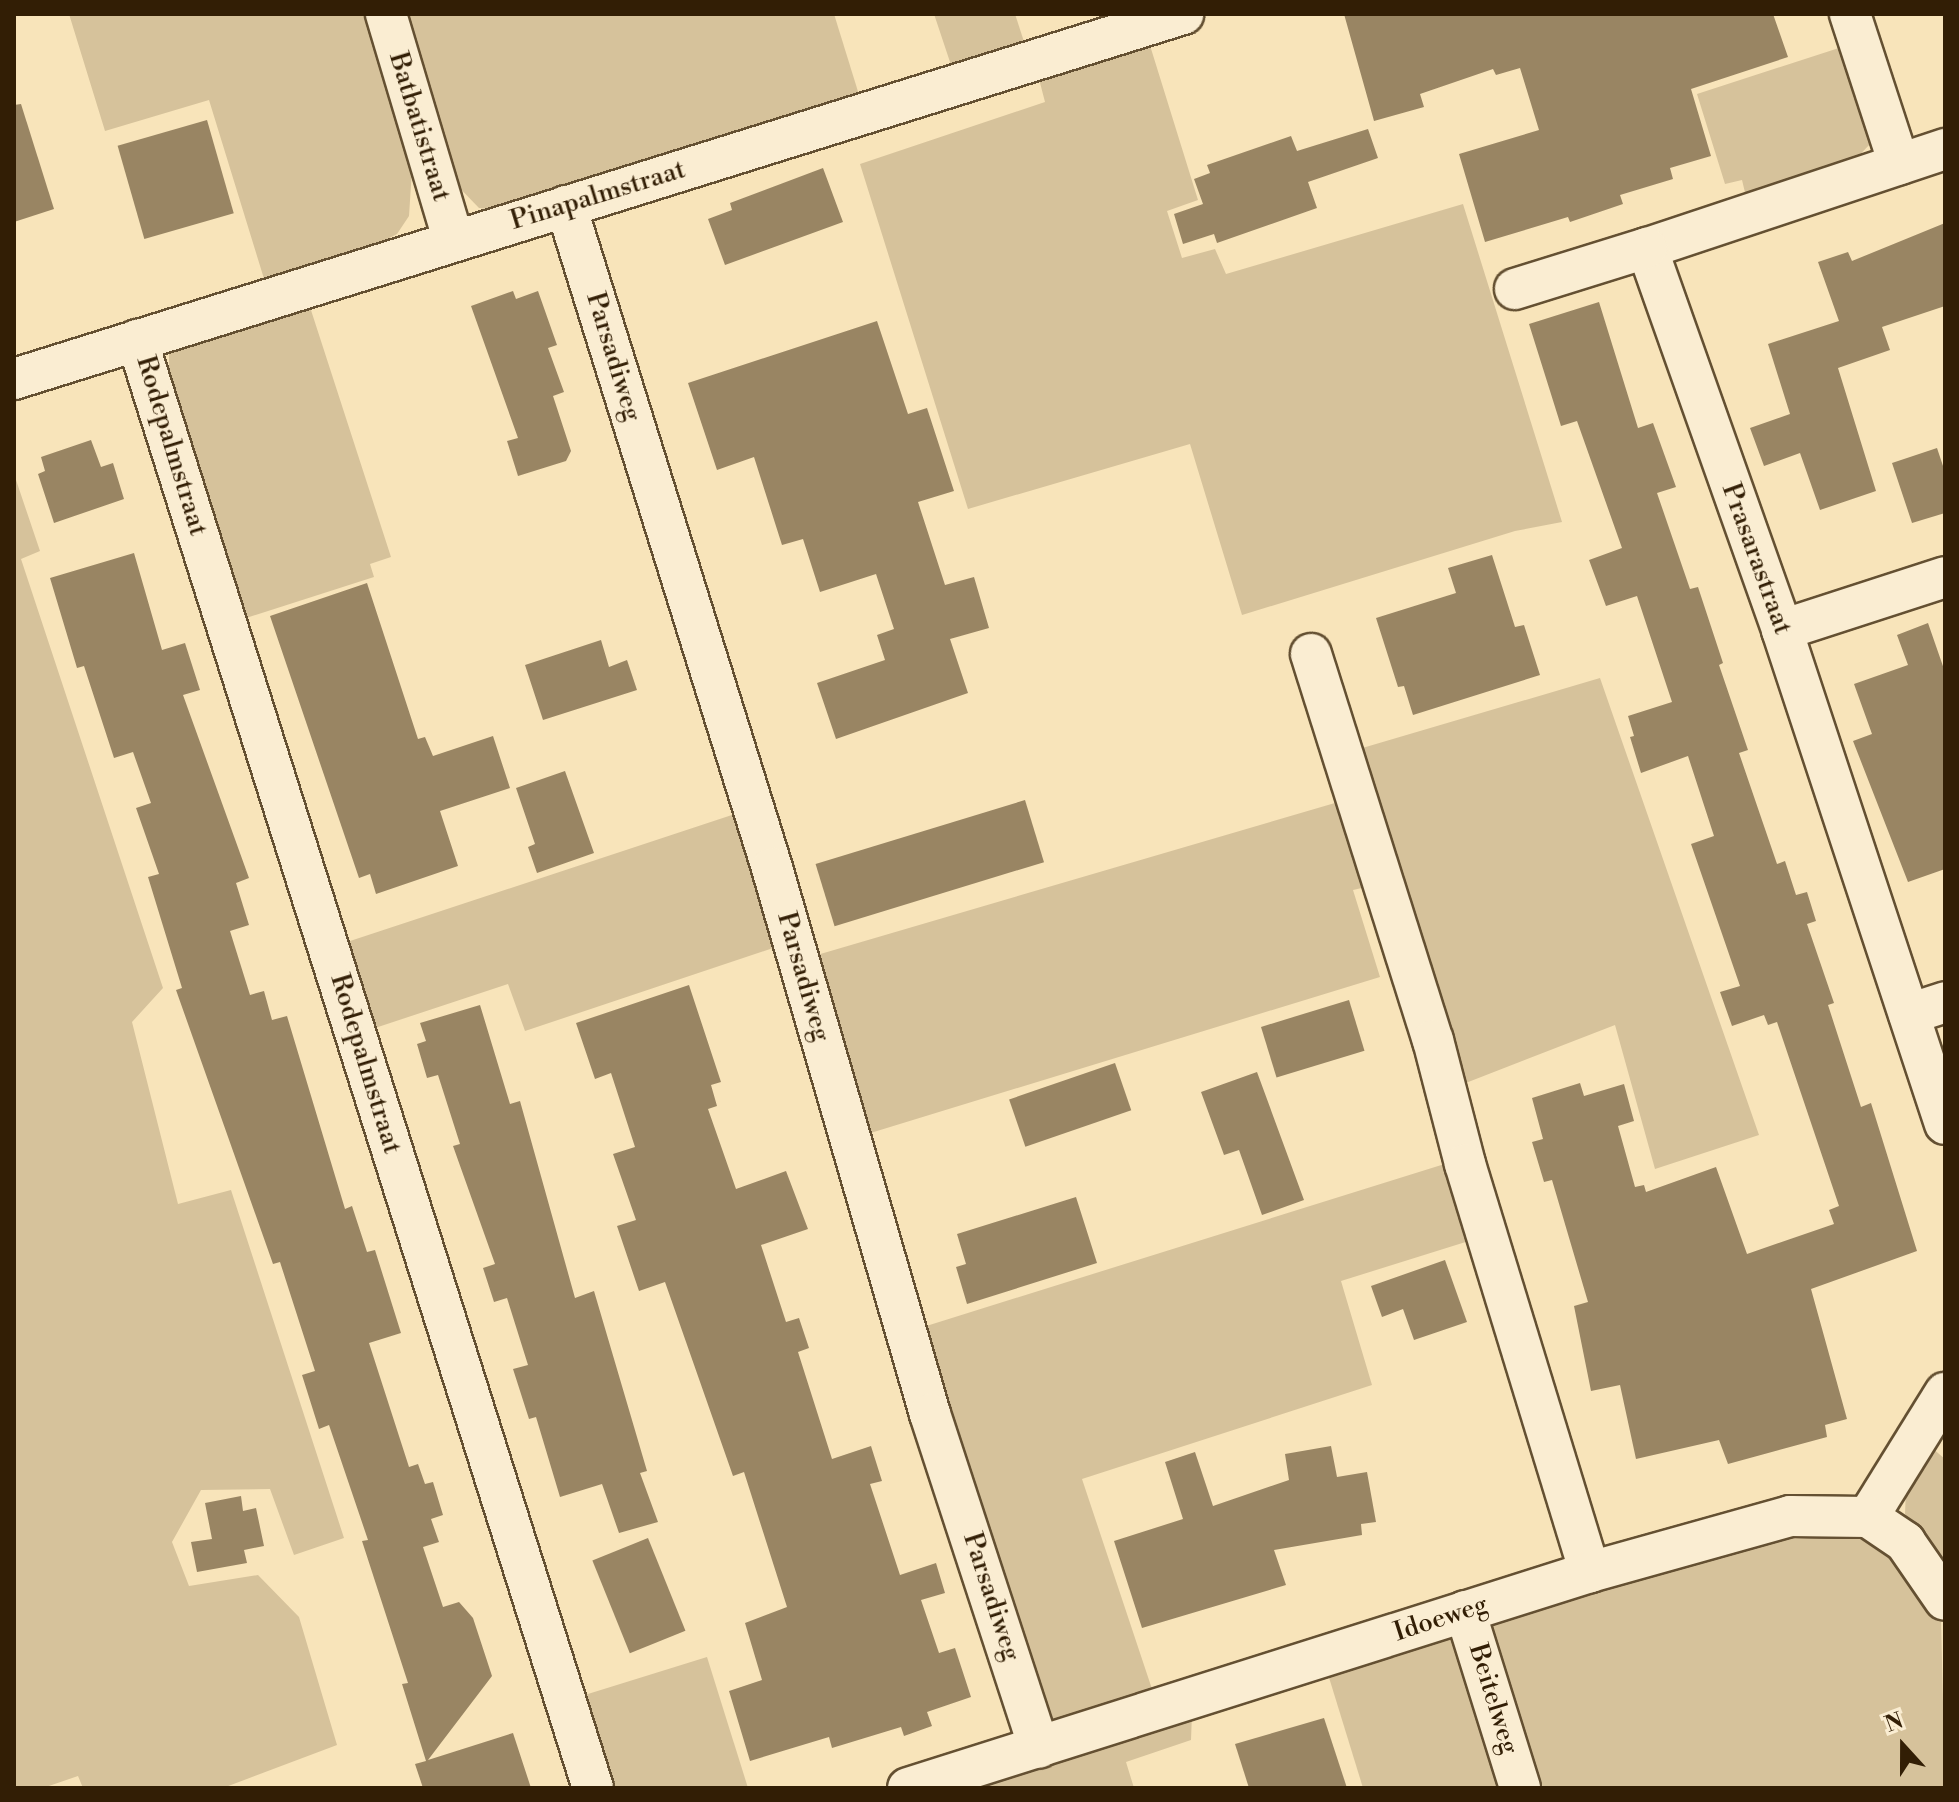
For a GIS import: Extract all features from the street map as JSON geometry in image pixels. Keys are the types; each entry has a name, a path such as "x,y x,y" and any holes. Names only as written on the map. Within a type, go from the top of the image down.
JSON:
{"street":[{"name":"Batbatistraat","path":"386,14 453,239"},
{"name":"Pinapalmstraat","path":"14,379 453,239 1183,14"},
{"path":"1850,14 1899,164"},
{"path":"1515,289 1945,149"},
{"name":"Parsadiweg","path":"566,206 772,868 930,1414 1039,1748"},
{"name":"Prasarastraat","path":"1647,248 1782,630 1927,1008 1945,1124"},
{"name":"Rodepalmstraat","path":"137,340 593,1788"},
{"path":"1782,630 1945,577"},
{"path":"1311,654 1433,1040 1465,1164 1590,1572"},
{"path":"1945,1393 1868,1517 1905,1542 1945,1600"},
{"name":"Idoeweg","path":"908,1788 1590,1572 1790,1516 1868,1517"},
{"name":"Beitelweg","path":"1465,1611 1520,1788"}],"shaded area":[{"path":"69,14 367,14 412,170 409,216 397,234 374,246 265,282 209,100 105,131"},
{"path":"402,14 834,14 860,98 498,210 479,208 451,179"},
{"path":"934,14 1015,14 1027,51 954,74"},
{"path":"1148,39 1198,200 1167,211 1182,258 1215,249 1226,274 1463,204 1562,522 1515,531 1242,615 1190,444 968,509 860,164 1045,102 1038,75"},
{"path":"1842,47 1872,142 1848,167 1748,205 1742,180 1725,184 1697,94"},
{"path":"309,304 391,557 370,564 374,577 240,620 169,385 169,352 181,342"},
{"path":"14,474 40,551 21,559 163,988 132,1022 178,1204 231,1190 344,1538 294,1555 270,1489 201,1490 172,1542 189,1586 258,1575 299,1617 337,1745 223,1788 83,1788 78,1776 43,1788 14,1788"},
{"path":"1600,678 1759,1135 1655,1169 1615,1025 1458,1086 1359,749"},
{"path":"1352,798 1379,884 1353,890 1380,977 864,1135 817,955"},
{"path":"744,811 782,945 525,1031 508,984 372,1029 344,943"},
{"path":"1451,1162 1472,1240 1341,1281 1372,1385 1082,1479 1155,1698 1065,1724 1048,1717 920,1328"},
{"path":"1932,1448 1945,1459 1945,1574 1905,1514 1906,1489"},
{"path":"1827,1525 1888,1545 1941,1618 1945,1788 1535,1788 1490,1632 1500,1614"},
{"path":"1449,1633 1463,1646 1505,1788 1363,1788 1327,1671"},
{"path":"707,1657 748,1788 602,1788 575,1698"},
{"path":"1192,1713 1191,1740 1126,1762 1134,1788 947,1788"}],"building":[{"path":"1344,14 1773,14 1788,57 1691,89 1711,156 1670,168 1673,179 1620,195 1623,204 1570,222 1568,217 1485,242 1459,154 1539,130 1520,68 1496,75 1493,69 1420,94 1424,107 1374,121"},
{"path":"21,104 54,209 14,222 14,105"},
{"path":"207,120 234,213 144,239 118,146"},
{"path":"1368,129 1378,158 1308,182 1317,208 1217,243 1214,234 1183,244 1174,214 1203,204 1194,179 1210,173 1207,165 1291,136 1297,151"},
{"path":"823,168 843,222 725,265 708,219 732,210 730,203"},
{"path":"1945,223 1945,306 1882,327 1890,350 1838,368 1876,491 1820,510 1800,453 1764,466 1750,428 1790,414 1768,344 1839,321 1818,262 1848,252 1852,261"},
{"path":"513,291 516,299 538,291 557,345 548,348 564,392 553,396 571,451 566,461 518,476 507,441 518,438 471,306"},
{"path":"1599,302 1638,428 1653,423 1676,487 1657,493 1690,589 1698,587 1723,663 1719,665 1748,750 1739,753 1777,864 1785,861 1796,895 1807,892 1816,921 1807,924 1834,1003 1828,1005 1861,1107 1871,1103 1917,1251 1811,1289 1847,1419 1825,1425 1827,1437 1728,1464 1719,1440 1636,1459 1620,1385 1591,1391 1574,1306 1588,1302 1552,1180 1544,1182 1532,1142 1543,1139 1532,1098 1580,1083 1584,1096 1624,1084 1634,1121 1618,1126 1635,1187 1644,1185 1646,1192 1716,1167 1747,1254 1834,1224 1829,1210 1839,1206 1777,1022 1768,1025 1764,1015 1732,1026 1720,992 1740,986 1691,844 1714,836 1688,756 1641,773 1630,737 1634,736 1628,716 1672,702 1637,596 1606,606 1589,560 1622,548 1577,421 1561,426 1529,324"},
{"path":"877,321 908,414 927,408 954,491 918,502 945,585 974,577 989,628 950,639 968,693 836,739 817,683 885,660 877,635 894,629 876,574 820,592 803,539 782,545 754,457 717,470 688,383"},
{"path":"91,440 101,467 113,463 124,499 54,523 38,474 45,471 41,457"},
{"path":"1937,448 1945,472 1945,513 1912,523 1892,463"},
{"path":"134,553 162,650 185,643 200,690 183,695 249,878 236,883 249,925 230,931 250,995 264,991 272,1020 287,1016 345,1209 352,1206 367,1252 375,1250 401,1333 369,1343 409,1467 418,1464 425,1484 433,1482 443,1515 431,1519 439,1542 423,1547 443,1607 459,1602 473,1618 492,1676 428,1760 513,1733 531,1788 423,1788 415,1764 426,1761 402,1684 408,1683 362,1541 368,1540 329,1425 319,1429 302,1375 315,1371 280,1262 273,1264 176,990 182,988 148,877 159,874 136,808 151,803 133,752 114,758 84,666 77,668 50,578"},
{"path":"1492,555 1515,627 1524,625 1540,675 1413,715 1404,686 1398,687 1376,618 1456,593 1448,568"},
{"path":"367,583 418,739 425,737 433,756 493,736 510,788 440,811 458,866 376,894 370,874 359,878 270,616"},
{"path":"1928,623 1945,672 1945,869 1908,882 1853,741 1872,734 1854,684 1908,665 1897,635"},
{"path":"601,640 609,667 627,660 637,690 543,720 525,665"},
{"path":"565,771 594,853 537,873 528,847 535,844 516,788"},
{"path":"1025,800 1044,862 835,926 816,864"},
{"path":"689,985 721,1082 711,1085 717,1106 708,1109 736,1189 786,1171 808,1229 761,1245 786,1322 799,1318 809,1348 798,1352 832,1459 871,1446 882,1481 870,1484 900,1575 936,1563 945,1593 921,1600 939,1653 955,1648 971,1697 927,1712 932,1726 904,1736 901,1727 832,1748 829,1737 750,1761 729,1691 762,1680 745,1623 787,1607 744,1472 733,1476 665,1282 639,1291 617,1226 636,1220 613,1154 635,1147 611,1073 595,1079 576,1023"},
{"path":"1349,1000 1364,1051 1277,1078 1261,1027"},
{"path":"480,1005 510,1104 520,1101 575,1298 594,1291 647,1471 640,1473 658,1522 619,1533 602,1484 560,1497 536,1417 529,1419 513,1369 528,1365 507,1298 494,1302 483,1268 495,1264 453,1146 460,1144 438,1075 427,1078 417,1044 426,1041 420,1023"},
{"path":"1115,1063 1131,1110 1025,1147 1009,1099"},
{"path":"1257,1072 1304,1200 1262,1215 1239,1150 1224,1155 1201,1092"},
{"path":"1076,1197 1097,1263 967,1304 956,1267 966,1264 957,1234"},
{"path":"1445,1260 1467,1322 1414,1340 1403,1309 1382,1317 1371,1286"},
{"path":"1331,1446 1337,1477 1367,1472 1376,1522 1361,1524 1362,1535 1274,1550 1286,1585 1142,1628 1114,1541 1183,1519 1165,1462 1195,1452 1213,1506 1289,1480 1285,1454"},
{"path":"241,1496 243,1511 256,1508 264,1546 244,1550 247,1563 197,1572 191,1542 212,1539 205,1503"},
{"path":"648,1538 685,1631 630,1653 592,1560"},
{"path":"1324,1718 1347,1788 1249,1788 1235,1744"}]}
